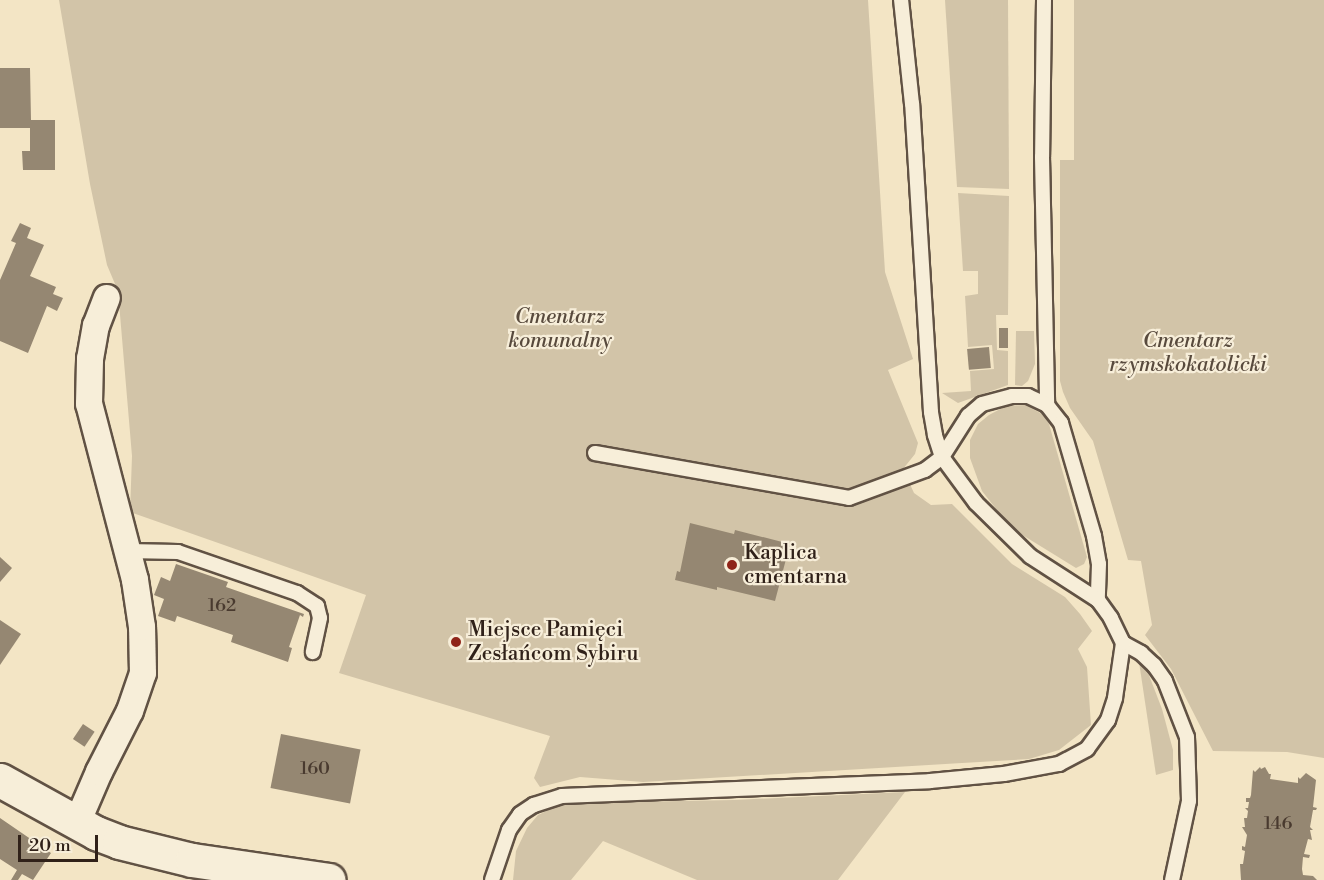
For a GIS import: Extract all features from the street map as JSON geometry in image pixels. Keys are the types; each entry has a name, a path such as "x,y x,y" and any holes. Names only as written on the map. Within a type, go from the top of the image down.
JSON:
{"street":[{"path":"77,824 99,772 130,711 143,673 139,602 88,404 90,359 96,326 107,298"},
{"path":"0,780 77,824 119,842 192,860 329,880"}],"lane":[{"path":"492,880 509,830 520,814 534,805 562,796 930,781 1004,774 1059,764 1087,749 1108,720 1115,699 1123,643 1111,618 1098,600 1030,556 1015,542 976,503 942,457 931,412 912,104 901,0"},
{"path":"1044,0 1042,169 1047,405"},
{"path":"595,453 849,498 925,470 942,457 968,416 982,404 1012,396 1028,396 1047,405 1061,423 1094,536 1099,564 1098,600"},
{"path":"127,551 178,552 297,592 317,606 320,618 313,652"},
{"path":"1123,643 1141,653 1154,665 1165,681 1187,737 1189,801 1172,880"}],"green space":[{"name":"Cmentarz komunalny","path":"59,0 868,0 885,272 913,359 888,370 918,443 915,454 903,469 914,493 931,505 952,504 1012,564 1065,597 1080,614 1092,631 1078,649 1087,667 1091,725 1059,750 1029,759 643,782 580,777 540,787 534,778 550,736 339,673 366,595 130,512 132,456 118,291 107,265 90,184"},
{"path":"945,0 1008,0 1009,189 957,187"},
{"name":"Cmentarz rzymskokatolicki","path":"1074,0 1324,0 1324,758 1287,752 1213,751 1171,669 1145,635 1152,625 1141,561 1128,560 1093,441 1070,408 1063,392 1060,381 1060,160 1074,160"},
{"path":"958,193 1009,196 1008,315 996,315 997,350 1008,351 1008,385 958,403 942,393 971,391 970,371 994,369 992,345 968,347 965,296 978,294 978,271 963,271"},
{"path":"1016,331 1034,331 1035,364 1028,381 1022,386 1015,385"},
{"path":"1025,405 1044,415 1049,424 1087,557 1084,564 1076,568 1011,528 982,491 970,458 970,440 978,424 1006,406"},
{"path":"1139,662 1147,670 1162,709 1173,750 1173,770 1156,775"},
{"path":"905,792 838,880 697,880 603,841 571,880 513,880 516,851 527,828 538,815 571,803 734,800"}],"building":[{"path":"0,68 30,68 31,120 55,120 55,170 23,170 22,151 30,151 30,128 0,128"},
{"path":"20,223 31,228 27,238 44,245 30,276 56,287 53,294 63,298 57,311 47,306 28,353 0,341 0,280 16,243 11,241"},
{"path":"999,328 1008,328 1008,348 999,348"},
{"path":"989,347 991,368 969,370 967,349"},
{"name":"Kaplica cmentarna","path":"690,523 734,534 735,530 790,544 775,601 675,580 677,571 680,572"},
{"path":"0,557 12,568 0,582"},
{"path":"176,564 228,582 226,587 304,614 303,617 300,615 289,647 292,648 288,662 231,642 233,635 177,616 175,622 158,616 164,599 154,595 161,577 170,581"},
{"path":"0,620 21,634 0,665"},
{"path":"83,724 95,732 85,747 73,739"},
{"path":"281,734 361,749 350,803 271,788"},
{"path":"1260,767 1261,769 1265,767 1271,774 1270,779 1298,783 1298,777 1300,779 1306,773 1316,780 1313,807 1317,808 1313,810 1310,827 1313,830 1310,830 1312,840 1308,839 1304,854 1310,855 1309,858 1303,857 1302,869 1303,875 1313,876 1317,880 1241,880 1240,864 1243,864 1245,851 1242,850 1242,846 1245,847 1247,835 1242,827 1245,827 1244,818 1247,818 1248,811 1245,808 1248,808 1249,802 1246,802 1246,798 1250,798 1251,795 1253,770 1255,772"},
{"path":"0,818 51,853 33,880 22,874 18,880 11,880 17,870 0,859"}],"place":[{"name":"Kaplica cmentarna","path":"732,565"},
{"name":"Miejsce Pamięci Zesłańcom Sybiru","path":"456,642"}]}
